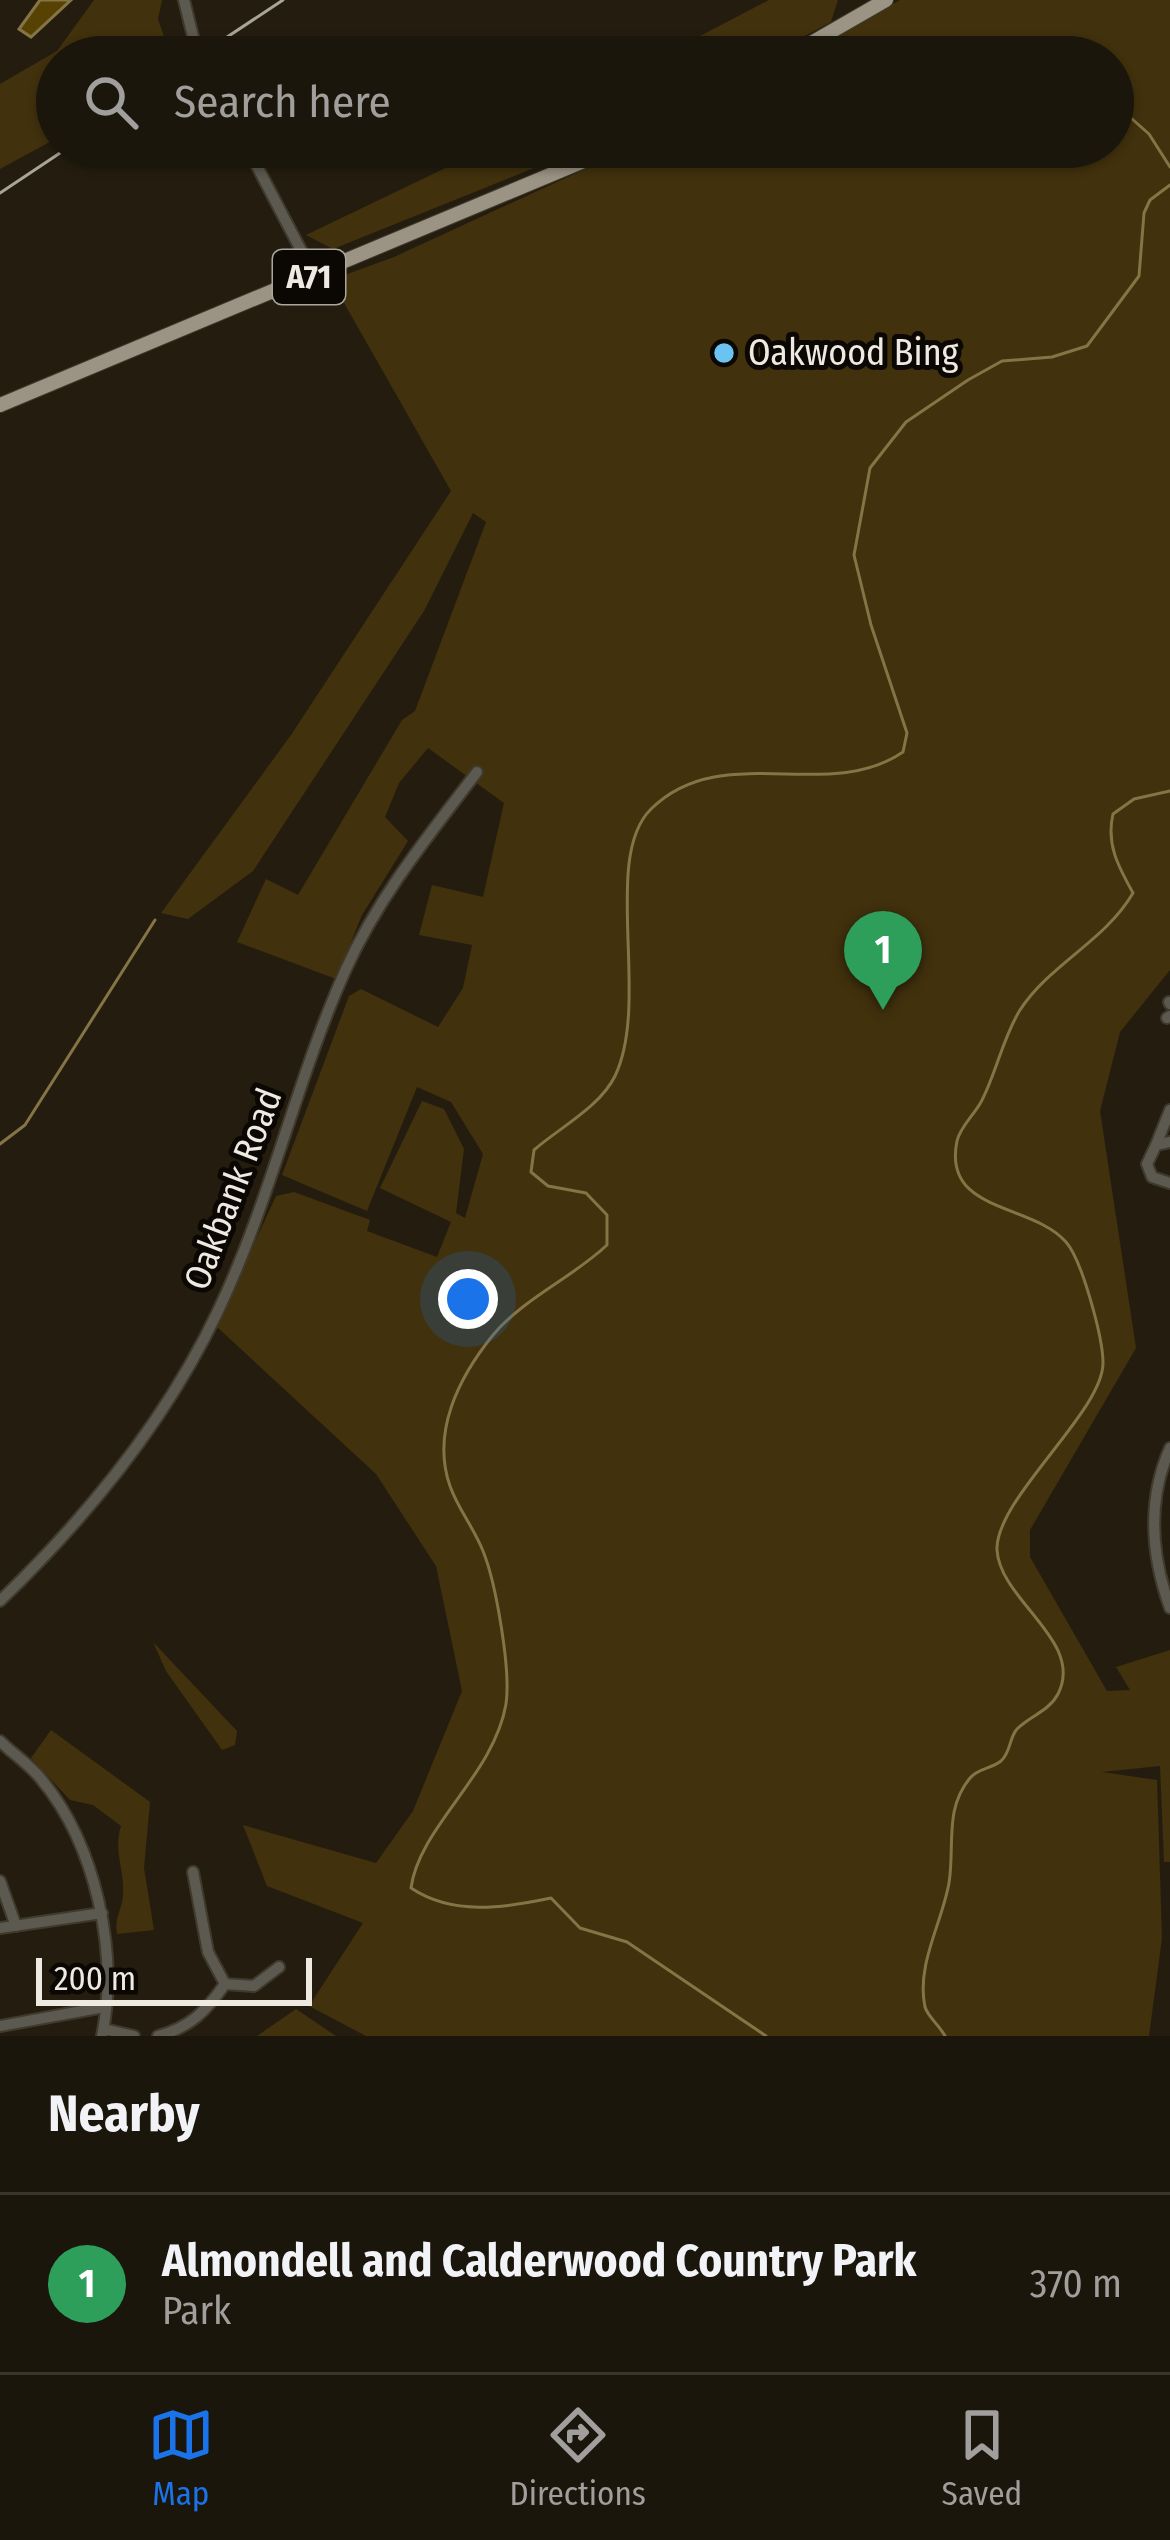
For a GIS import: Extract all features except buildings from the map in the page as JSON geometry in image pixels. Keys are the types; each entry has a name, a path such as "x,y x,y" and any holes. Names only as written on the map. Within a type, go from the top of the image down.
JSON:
{"main road":[{"path":"823,36 886,0"},
{"name":"A71","path":"0,405 179,326 314,275 567,168"}],"street":[{"path":"184,0 193,36"},
{"path":"258,168 314,275"},
{"name":"Oakbank Road","path":"0,1601 125,1461 214,1320 256,1227 355,951 406,866 477,772"},
{"path":"1170,1110 1148,1157 1148,1171 1158,1181 1170,1183"},
{"path":"1156,1145 1170,1142"},
{"path":"1170,1448 1155,1495 1154,1534 1170,1608"},
{"path":"0,1741 42,1780 85,1857 101,1913 103,2033 134,2036"},
{"path":"193,1872 208,1952 225,1984"},
{"path":"0,1881 16,1925"},
{"path":"0,1928 101,1913"},
{"path":"225,1984 254,1985 279,1967"},
{"path":"162,2035 206,2011 225,1984"},
{"path":"0,2026 104,2007"}],"shaded area":[{"path":"40,0 71,0 31,37 19,29"},
{"path":"94,0 162,0 158,19 164,36 68,36"},
{"path":"769,0 838,0 831,22 805,36 700,36"},
{"path":"900,0 1170,0 1170,970 1120,1032 1100,1111 1136,1348 1030,1530 1030,1557 1107,1691 1130,1690 1116,1667 1170,1650 1170,1862 1164,1862 1160,1766 1102,1772 1157,1780 1162,1938 1149,2036 366,2036 309,2006 363,1923 267,1886 243,1825 376,1863 413,1811 462,1691 436,1566 376,1474 216,1326 276,1196 294,1192 370,1220 367,1231 437,1257 451,1222 380,1188 422,1101 444,1109 464,1149 456,1213 465,1218 483,1154 451,1102 417,1087 367,1211 282,1175 349,996 361,989 438,1027 463,988 472,945 419,935 432,885 483,897 504,803 428,748 399,783 385,817 408,841 362,915 336,979 237,942 266,879 298,895 402,720 415,711 486,522 473,513 424,611 253,871 188,919 161,913 291,735 451,491 331,280 394,257 587,168 1134,168 1134,36 836,36"},
{"path":"36,63 36,149 0,169 0,84"},
{"path":"445,168 534,168 333,249 306,235"},
{"path":"153,1642 237,1731 235,1745 222,1750 166,1671"},
{"path":"51,1730 150,1802 144,1868 154,1930 117,1934 123,1895 121,1826 93,1805 70,1800 31,1758"},
{"path":"296,2009 336,2036 257,2036"}],"waterway":[{"path":"1134,121 1149,134 1170,167"},
{"path":"766,2036 627,1942 580,1928 551,1898 497,1907 461,1906 411,1888 428,1844 487,1754 506,1704 497,1605 483,1551 450,1486 445,1466 446,1426 459,1387 493,1335 607,1245 607,1215 586,1193 548,1186 531,1172 534,1150 608,1087 625,1045 627,895 637,831 651,809 679,789 710,778 842,773 873,767 903,752 907,733 871,625 854,555 870,468 906,422 968,380 1002,361 1052,357 1087,346 1139,276 1144,213 1150,200 1170,185"},
{"path":"945,2036 927,2011 923,1991 949,1883 957,1802 970,1778 1001,1761 1017,1729 1054,1700 1063,1675 1051,1639 1002,1569 997,1550 1001,1529 1086,1406 1103,1363 1091,1300 1072,1251 1051,1229 993,1204 963,1182 956,1164 957,1141 986,1091 1020,1010 1046,979 1108,925 1133,893 1112,845 1113,814 1134,799 1170,791"},
{"path":"0,1144 25,1125 155,920"}],"railway":[{"path":"229,36 283,0"},
{"path":"0,193 38,168"}],"place":[{"name":"Oakwood Bing","path":"724,353"},
{"name":"Almondell and Calderwood Country Park","path":"883,1010"}]}
